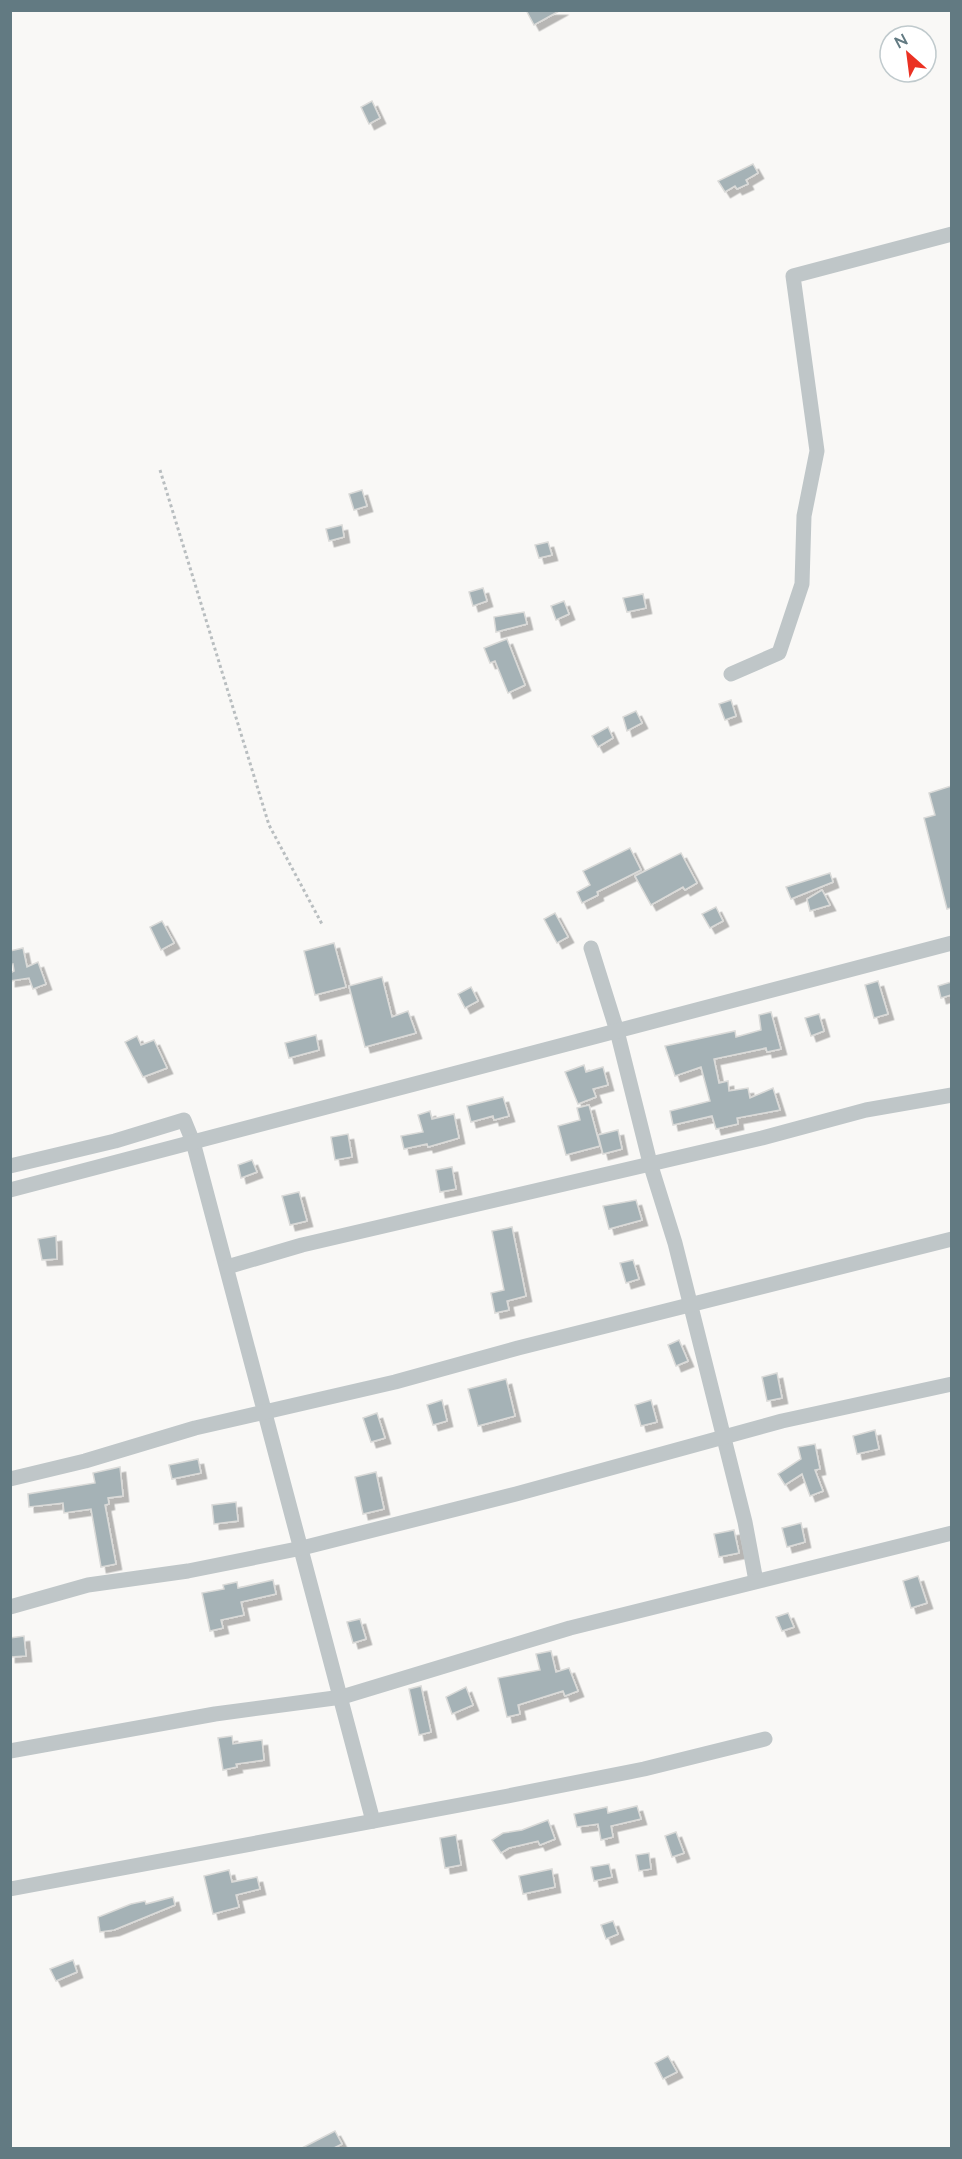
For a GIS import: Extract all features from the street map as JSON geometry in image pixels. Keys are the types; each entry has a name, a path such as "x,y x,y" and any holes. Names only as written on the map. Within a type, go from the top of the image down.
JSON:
{"street":[{"path":"731,674 779,653 802,584 804,516 817,451 793,276 951,234"},
{"path":"10,1190 951,943"},
{"path":"591,948 617,1031 650,1163 675,1243 724,1436 756,1581"},
{"path":"227,1267 302,1245 866,1110 951,1095"},
{"path":"10,1166 115,1141 184,1120 193,1142 227,1267 373,1821"},
{"path":"10,1479 265,1410 395,1382 689,1304 951,1239"},
{"path":"10,1607 88,1585 188,1571 302,1548 516,1494 724,1436 894,1395 951,1384"},
{"path":"10,1751 215,1714 342,1697 570,1628 951,1533"},
{"path":"10,1889 633,1771 765,1739"}],"path":[{"path":"160,470 269,825 323,926"}],"building":[{"path":"526,10 561,10 534,25"},
{"path":"372,101 380,118 369,124 361,107"},
{"path":"753,164 758,173 746,180 748,184 737,189 735,186 725,192 718,181"},
{"path":"362,490 367,506 354,510 349,494"},
{"path":"342,525 344,537 329,541 326,529"},
{"path":"548,542 552,555 539,558 535,545"},
{"path":"483,588 487,601 473,606 469,592"},
{"path":"643,594 646,608 627,612 623,598"},
{"path":"564,601 569,614 556,620 551,606"},
{"path":"524,612 527,624 496,632 494,617"},
{"path":"507,639 525,685 508,693 495,661 490,663 484,648"},
{"path":"731,700 736,716 725,720 719,704"},
{"path":"636,711 642,723 627,731 623,717"},
{"path":"608,727 613,738 598,747 592,736"},
{"path":"951,786 951,908 947,909 924,818 935,815 929,793"},
{"path":"630,848 641,870 597,892 598,895 582,903 577,892 590,885 583,871"},
{"path":"681,853 697,883 685,890 683,887 651,905 635,876"},
{"path":"830,873 833,882 791,899 786,887"},
{"path":"822,890 830,905 810,911 807,899"},
{"path":"716,907 723,921 710,928 702,914"},
{"path":"555,913 568,937 557,943 544,919"},
{"path":"162,921 174,943 161,950 150,927"},
{"path":"334,943 346,987 315,995 304,951"},
{"path":"23,948 27,967 38,962 46,984 33,989 29,978 10,981 10,973 14,971 13,964 10,965 10,951"},
{"path":"382,977 392,1017 408,1011 416,1033 365,1047 349,986"},
{"path":"878,981 888,1014 874,1018 865,985"},
{"path":"951,982 951,995 941,998 938,986"},
{"path":"471,987 478,1001 465,1008 458,994"},
{"path":"771,1012 781,1049 767,1052 766,1048 714,1059 719,1083 728,1081 729,1091 748,1088 750,1098 773,1088 780,1110 737,1118 738,1124 716,1129 712,1116 673,1125 670,1111 710,1101 701,1067 675,1076 665,1046 735,1031 736,1037 761,1030 759,1015"},
{"path":"819,1014 824,1031 811,1036 805,1018"},
{"path":"316,1035 319,1050 289,1058 285,1043"},
{"path":"137,1036 141,1045 154,1040 167,1068 143,1077 125,1042"},
{"path":"584,1065 586,1072 603,1067 608,1085 593,1089 596,1097 578,1104 565,1072"},
{"path":"503,1097 509,1116 494,1120 493,1116 471,1122 467,1106"},
{"path":"589,1105 600,1146 566,1155 558,1126 580,1120 577,1108"},
{"path":"430,1111 432,1119 454,1114 459,1138 428,1147 427,1144 404,1149 401,1136 423,1132 418,1115"},
{"path":"618,1130 622,1149 603,1154 598,1135"},
{"path":"348,1134 352,1157 335,1160 331,1137"},
{"path":"252,1160 257,1172 241,1178 238,1165"},
{"path":"452,1167 456,1189 440,1192 436,1170"},
{"path":"299,1192 307,1221 290,1225 282,1196"},
{"path":"636,1200 642,1220 609,1229 603,1206"},
{"path":"512,1227 526,1296 507,1301 509,1310 495,1313 491,1293 504,1290 492,1231"},
{"path":"56,1236 57,1259 42,1260 38,1239"},
{"path":"633,1260 639,1279 626,1283 620,1263"},
{"path":"679,1340 688,1361 676,1366 668,1345"},
{"path":"777,1373 782,1398 767,1401 762,1377"},
{"path":"506,1379 515,1416 478,1426 468,1389"},
{"path":"442,1400 447,1421 433,1425 427,1405"},
{"path":"651,1400 657,1422 641,1426 635,1405"},
{"path":"377,1413 385,1438 371,1442 363,1418"},
{"path":"875,1430 879,1449 857,1454 853,1436"},
{"path":"815,1444 820,1469 815,1470 823,1491 810,1496 802,1474 785,1485 778,1474 801,1459 798,1447"},
{"path":"198,1459 201,1473 172,1479 169,1465"},
{"path":"120,1467 123,1496 108,1498 109,1504 105,1505 116,1564 101,1567 91,1509 64,1513 63,1503 29,1507 28,1494 95,1483 93,1473"},
{"path":"376,1472 384,1509 363,1514 355,1477"},
{"path":"236,1502 238,1521 214,1524 212,1505"},
{"path":"801,1523 805,1542 787,1547 782,1528"},
{"path":"734,1530 739,1553 719,1557 714,1534"},
{"path":"918,1576 927,1603 911,1608 903,1581"},
{"path":"273,1580 276,1594 241,1602 244,1615 221,1620 223,1628 210,1631 202,1593 224,1589 223,1585 237,1582 238,1588"},
{"path":"788,1613 794,1627 782,1631 776,1617"},
{"path":"360,1619 366,1639 353,1643 347,1622"},
{"path":"24,1636 26,1656 10,1657 10,1638"},
{"path":"551,1651 556,1672 569,1668 578,1691 565,1696 563,1691 518,1705 520,1714 507,1717 498,1678 540,1670 536,1654"},
{"path":"421,1686 431,1732 419,1735 409,1689"},
{"path":"466,1687 473,1705 452,1714 446,1697"},
{"path":"232,1736 233,1744 262,1740 264,1760 236,1764 237,1767 223,1770 218,1738"},
{"path":"637,1806 641,1819 611,1826 613,1837 601,1840 598,1824 577,1827 574,1814 607,1807 608,1813"},
{"path":"548,1820 555,1839 540,1845 538,1841 509,1848 501,1853 492,1840 503,1833 522,1830"},
{"path":"676,1832 684,1853 672,1857 665,1836"},
{"path":"456,1835 461,1865 445,1868 440,1838"},
{"path":"649,1853 651,1869 639,1871 636,1855"},
{"path":"609,1864 612,1877 594,1881 591,1867"},
{"path":"552,1869 555,1887 523,1894 519,1876"},
{"path":"229,1870 232,1882 257,1877 260,1889 236,1895 239,1907 213,1914 204,1876"},
{"path":"173,1897 175,1905 114,1930 100,1932 98,1917 131,1904 145,1901 146,1904"},
{"path":"613,1921 618,1934 606,1939 601,1925"},
{"path":"73,1960 77,1972 56,1981 50,1969"},
{"path":"668,2056 677,2072 663,2079 655,2063"},
{"path":"335,2131 342,2144 334,2148 302,2148"}]}
